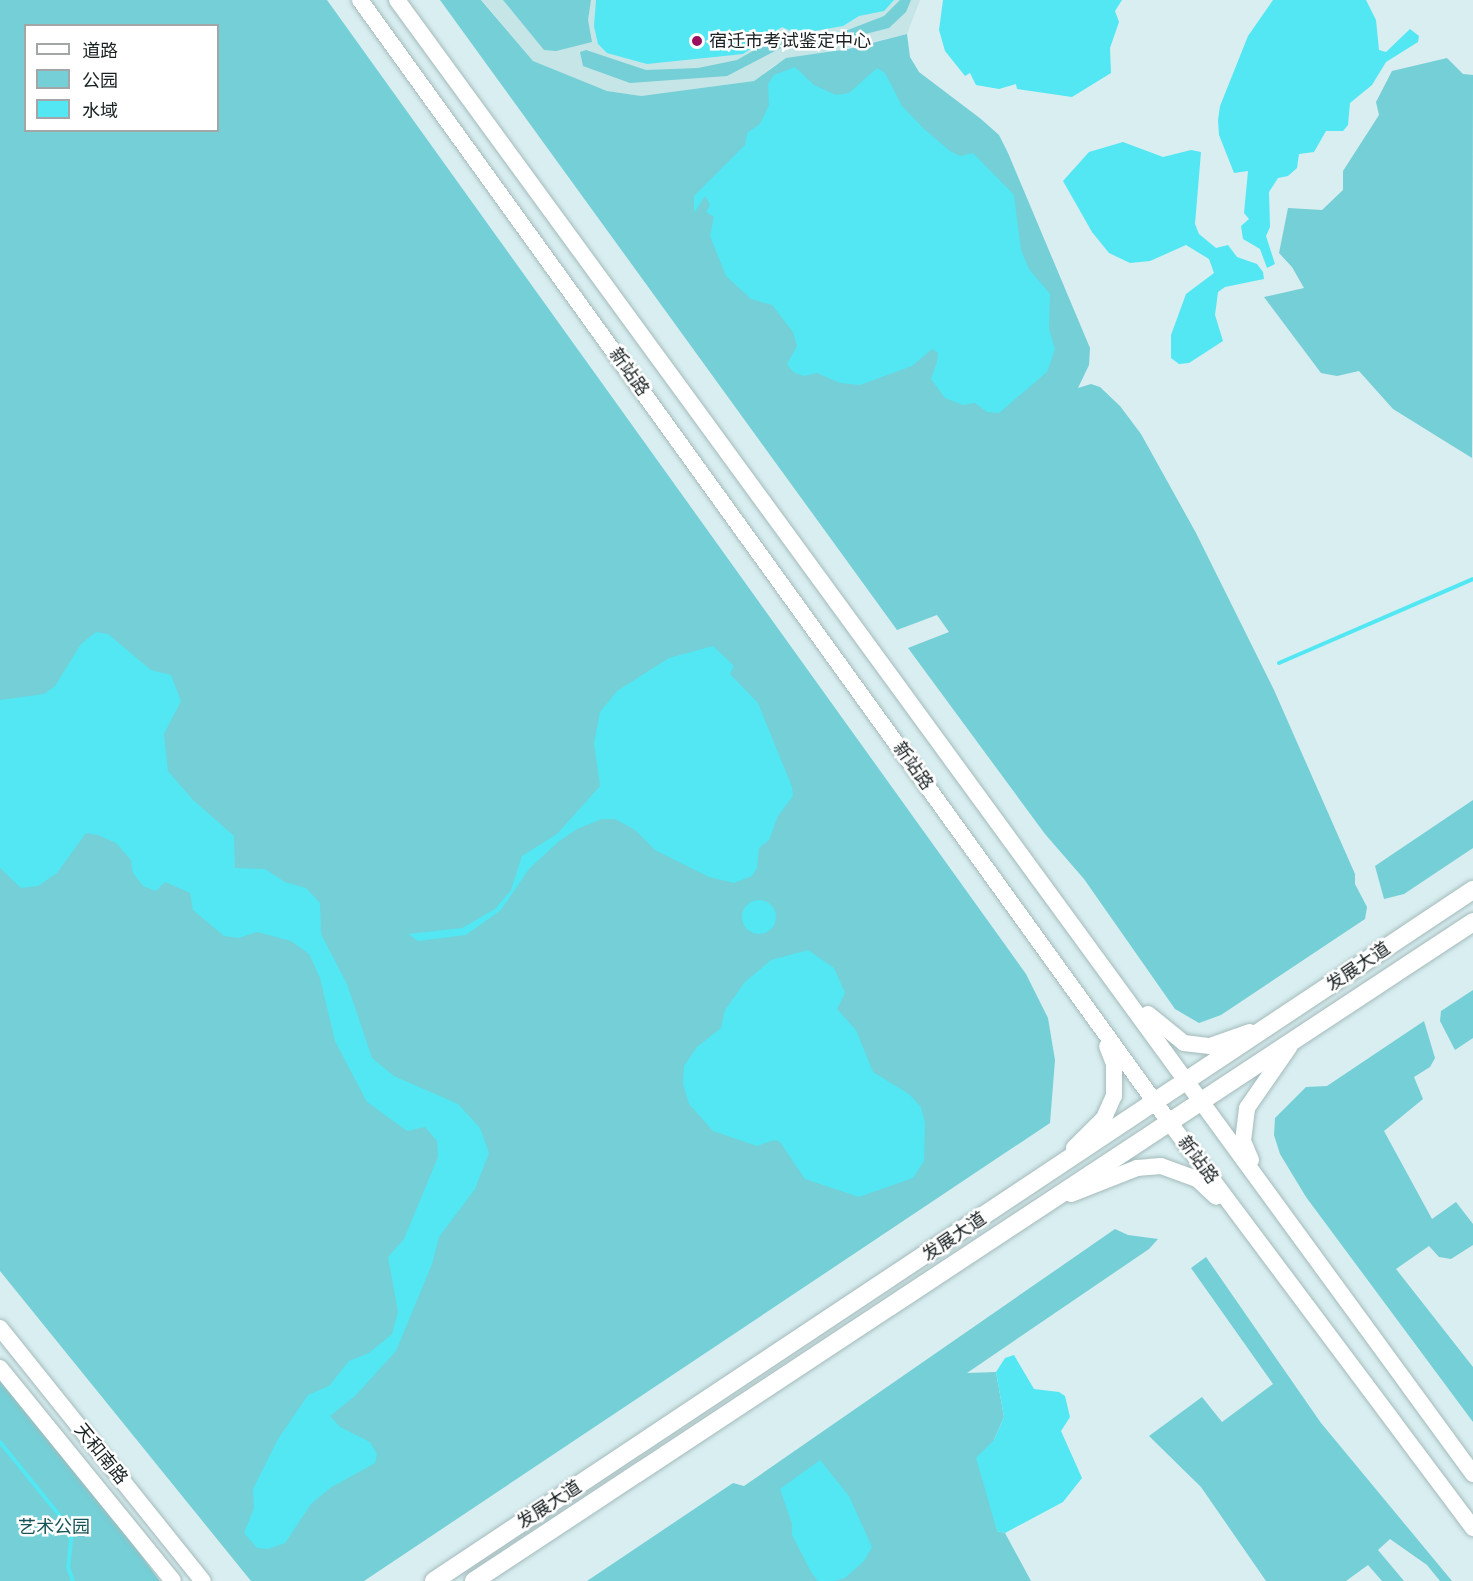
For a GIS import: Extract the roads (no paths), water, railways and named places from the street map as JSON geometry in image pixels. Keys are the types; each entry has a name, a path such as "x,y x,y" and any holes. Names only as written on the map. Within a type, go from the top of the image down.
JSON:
{"main road":[{"name":"发展大道","path":"434,1581 1473,891"},
{"name":"发展大道","path":"474,1581 1473,922"}],"street":[{"name":"新站路","path":"360,0 1155,1103 1473,1528"},
{"name":"新站路","path":"397,0 1473,1474"},
{"path":"1111,977 1164,1030 1184,1042 1210,1046 1281,1019"},
{"path":"1024,1190 1088,1136 1104,1118 1114,1096 1114,1064 1076,993"},
{"path":"1294,1230 1243,1141 1247,1108 1295,1040"},
{"path":"1037,1210 1118,1175 1161,1166 1197,1179 1264,1248"},
{"name":"天和南路","path":"0,1328 203,1581"},
{"name":"天和南路","path":"0,1368 173,1581"}],"water":[{"path":"596,0 894,0 884,11 859,16 843,26 797,34 782,27 743,54 647,64 607,53 598,44 594,26"},
{"path":"943,0 1122,0 1115,11 1119,22 1110,48 1111,73 1072,97 1017,89 1016,84 999,89 976,85 970,73 965,76 945,51 939,30"},
{"path":"1273,0 1366,0 1376,20 1379,50 1386,52 1410,29 1419,36 1418,42 1386,62 1372,85 1350,103 1348,125 1343,131 1326,131 1314,152 1299,154 1297,168 1288,176 1278,178 1269,192 1270,227 1266,236 1275,264 1267,268 1260,249 1243,239 1241,226 1249,219 1244,213 1248,171 1234,173 1219,135 1218,120 1220,106 1248,36"},
{"path":"795,67 814,85 836,95 849,93 877,68 885,73 902,106 924,129 950,151 960,156 973,153 1014,195 1021,250 1029,269 1050,294 1049,329 1055,349 1047,372 999,413 987,412 975,403 963,405 945,398 931,379 938,353 932,349 912,366 860,385 840,383 817,373 804,376 793,372 787,364 797,346 793,332 772,305 751,299 726,276 710,236 714,217 706,212 710,205 705,196 694,213 694,196 745,145 747,133 760,124 769,105 768,84 774,75"},
{"path":"1123,142 1163,157 1191,150 1201,152 1195,224 1199,234 1216,248 1228,245 1237,257 1257,264 1263,272 1264,279 1225,287 1218,292 1215,315 1223,341 1189,363 1179,364 1171,358 1171,335 1186,294 1214,273 1209,259 1186,245 1150,261 1130,263 1109,253 1092,232 1063,181 1089,152"},
{"path":"96,632 108,634 151,670 171,675 181,701 164,734 168,771 192,799 234,836 235,868 265,869 285,882 306,888 320,903 321,934 347,984 372,1058 394,1076 458,1104 480,1128 489,1153 475,1189 439,1237 432,1264 396,1351 355,1396 330,1416 340,1427 370,1442 377,1454 375,1463 330,1488 311,1504 285,1543 268,1549 257,1548 244,1533 254,1508 253,1489 278,1439 308,1395 329,1386 349,1361 369,1353 392,1334 398,1312 388,1257 404,1239 438,1157 437,1141 425,1127 407,1131 367,1102 335,1041 320,978 309,954 291,941 257,932 239,938 224,936 193,910 190,893 165,882 156,891 143,886 133,873 131,860 116,843 98,835 86,833 57,873 38,886 21,888 0,868 0,700 44,694 55,686 81,644"},
{"path":"713,646 734,666 730,674 758,703 792,787 793,796 778,816 769,840 759,848 757,868 752,876 734,883 709,877 655,850 635,830 615,819 602,819 577,829 558,842 529,869 501,910 466,935 418,941 408,934 462,928 495,909 511,890 522,856 557,834 600,786 594,743 600,712 617,691 669,658"},
{"path":"759,900 771,905 776,917 771,929 759,934 747,929 742,917 747,905"},
{"path":"808,950 834,968 845,993 837,1009 856,1030 873,1072 909,1094 921,1107 925,1123 924,1161 913,1178 859,1197 805,1179 780,1142 774,1140 757,1146 713,1131 689,1104 683,1084 684,1066 697,1047 721,1028 725,1010 745,982 771,960"},
{"path":"1014,1355 1034,1389 1059,1392 1065,1396 1070,1417 1061,1431 1082,1478 1063,1502 1005,1533 997,1531 976,1458 994,1440 1004,1417 996,1372 1005,1358"},
{"path":"820,1460 849,1496 872,1547 864,1561 845,1578 834,1581 818,1581 811,1572 792,1535 792,1524 780,1489"}],"waterway":[{"path":"1279,663 1473,579"},
{"path":"0,1442 72,1531 68,1567 73,1581"}],"place":[{"name":"宿迁市考试鉴定中心","path":"697,41"}],"park label":[{"name":"艺术公园","path":"54,1527"}]}
